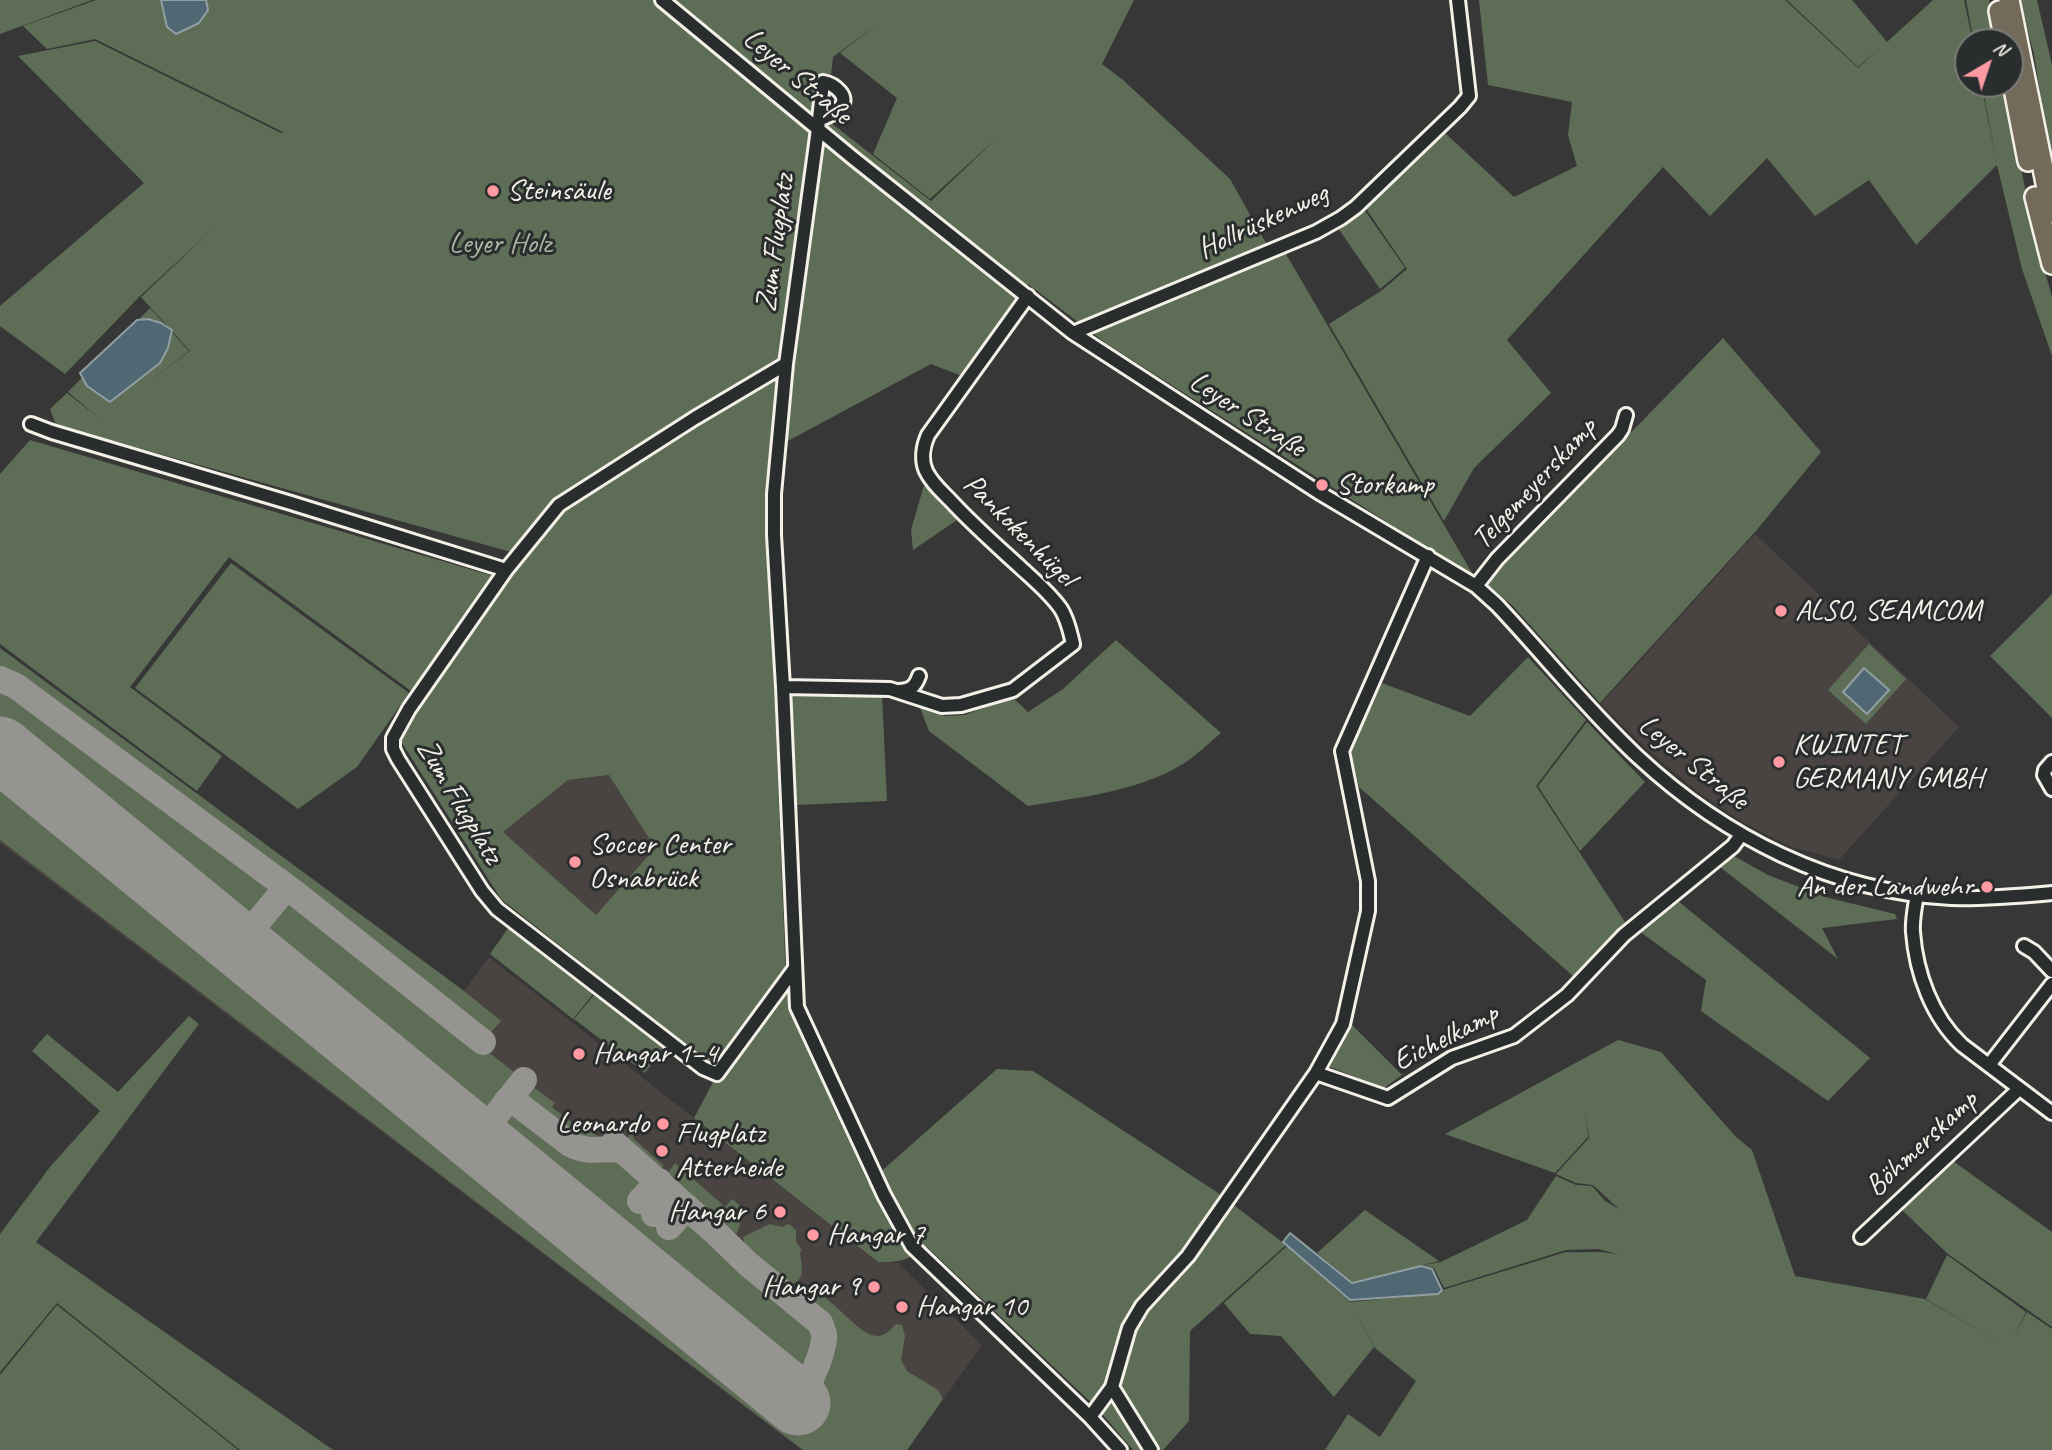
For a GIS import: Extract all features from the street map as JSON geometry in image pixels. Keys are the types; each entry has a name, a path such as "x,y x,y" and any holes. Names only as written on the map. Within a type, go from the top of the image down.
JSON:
{"highway":[{"path":"1996,0 2002,28"},
{"path":"2010,0 2052,213"},
{"path":"2016,98 2032,184 2052,264"}],"street":[{"name":"Leyer Straße","path":"662,0 819,124 1073,333 1318,492 1476,586 1497,605 1639,758 1693,802 1741,835 1806,867 1851,882 1950,898 2052,893"},
{"name":"Hollrüskenweg","path":"1073,333 1316,232 1356,207 1469,96 1458,0"},
{"name":"Zum Flugplatz","path":"819,124 786,364 774,494 797,1007 884,1195 912,1246 1090,1417 1120,1450"},
{"name":"Pankokenhügel","path":"783,687 880,689 899,691 942,706 961,705 1013,690 1073,644 1069,624 1062,610 1045,590 942,492 930,479 923,460 928,435 1028,296"},
{"name":"Zum Flugplatz","path":"786,364 559,505 506,570 409,709 393,738 393,748 482,891 497,909 704,1068 717,1074 794,968"},
{"name":"Telgemeyerskamp","path":"1476,586 1497,559 1618,435 1626,415"},
{"path":"31,424 506,570"},
{"path":"1090,1417 1112,1387 1129,1328 1142,1306 1188,1256 1315,1073 1343,1024 1368,911 1368,881 1342,751 1428,556"},
{"path":"899,691 909,691 916,685 919,676"},
{"path":"2052,762 2044,775 2052,789"},
{"name":"Eichelkamp","path":"1315,1073 1388,1098 1451,1058 1514,1036 1567,995 1624,935 1733,846 1741,835"},
{"path":"1917,894 1913,930 1920,970 1932,1005 1950,1034 2052,1112"},
{"path":"2024,946 2035,952 2052,971"},
{"path":"1989,1066 2052,984"},
{"name":"Böhmerskamp","path":"1861,1237 2019,1089"},
{"path":"1112,1387 1151,1450"}],"shaded area":[{"path":"1755,534 1959,727 1839,860 1789,846 1746,824 1699,793 1651,753 1601,704"},
{"name":"Flugplatz Atterheide","path":"0,648 464,991 489,957 877,1262 898,1263 982,1345 907,1450 802,1450 0,843"},
{"path":"609,775 655,848 596,915 503,832 568,780"}],"green space":[{"path":"0,0 92,0 0,34"},
{"name":"Leyer Holz","path":"96,0 1134,0 1102,64 1123,80 1230,179 1267,245 1185,282 1286,254 1475,578 1107,344 1028,284 962,376 931,364 773,449 767,511 785,956 790,1012 868,1183 997,1069 1033,1071 1218,1193 1286,1245 1190,1331 1189,1421 1163,1450 1133,1450 1098,1409 927,1247 904,1259 878,1262 694,1118 719,1071 501,899 390,724 511,552 56,425 50,409 67,393 100,419 68,392 150,308 189,351 151,380 190,351 141,297 215,227 140,296 65,374 0,326 0,306 144,183 18,56 95,41 283,132 95,39 47,49 23,26","holes":["879,23 840,53 897,98 873,154 930,199 999,136 931,201 826,119 833,57","609,775 655,848 596,915 503,832 568,780"]},
{"path":"1479,0 1785,0 1858,68 1880,48 1858,67 1787,0 1852,0 1887,42 1933,0 1964,0 1970,28 1954,28 1954,98 1984,98 1997,165 1916,245 1869,180 1815,216 1767,158 1710,216 1663,167 1507,340 1551,393 1474,468 1444,521 1329,324 1381,291 1407,269 1365,207 1445,133 1514,197 1577,166 1568,135 1572,102 1488,85"},
{"path":"1966,0 1989,0 1994,28 1971,28"},
{"path":"2020,0 2037,0 2052,65 2052,170 2034,54"},
{"path":"1985,98 2007,98 2034,232 2052,297 2052,356 2022,269 1997,165"},
{"path":"1363,208 1405,268 1380,289 1338,228"},
{"path":"1723,338 1821,452 1755,532 1600,703 1512,605 1488,585 1501,566"},
{"path":"30,440 493,576 411,691 229,557 130,687 222,756 197,791 0,644 0,474"},
{"path":"924,485 957,520 913,550 911,530"},
{"path":"231,563 409,693 357,767 298,809 135,688"},
{"path":"2052,594 2052,718 1990,656"},
{"path":"1116,640 1221,733 1188,760 1165,773 1108,792 1028,806 929,731 919,705 944,716 965,715 1012,697 1028,712 1063,689"},
{"path":"1869,644 1906,679 1866,724 1828,690"},
{"path":"0,648 501,1021 486,1038 291,882 19,681 0,673"},
{"path":"1528,657 1586,720 1536,786 1625,922 1573,976 1359,787 1351,751 1382,683 1470,716"},
{"path":"0,684 14,690 273,883 270,892 273,895 246,928 241,929 0,731"},
{"path":"882,695 887,801 796,805 791,696"},
{"path":"1587,722 1645,782 1580,851 1538,786"},
{"path":"0,767 804,1426 825,1403 815,1387 829,1336 823,1320 802,1300 803,1293 809,1290 818,1293 870,1334 881,1336 896,1324 902,1325 905,1336 901,1360 907,1371 938,1390 943,1399 907,1450 803,1450 0,840"},
{"path":"1734,856 1768,875 1825,897 1895,914 1897,919 1822,928 1838,959 1720,867"},
{"path":"1678,901 1870,1058 1828,1101 1701,1011 1706,980 1639,931"},
{"path":"292,902 302,905 519,1076 481,1123 254,940 277,907"},
{"path":"509,927 593,994 573,1019 490,954"},
{"path":"594,995 664,1047 645,1073 574,1019"},
{"path":"189,1016 199,1024 36,1242 333,1450 240,1450 57,1303 0,1372 0,1234 50,1167 100,1111 32,1051 47,1034 118,1092"},
{"path":"1352,1025 1402,1075 1384,1088 1330,1067"},
{"path":"1618,1040 1661,1052 1736,1137 1752,1150 1795,1276 1925,1299 2009,1348 1926,1299 1947,1255 2026,1312 2014,1337 2027,1312 2052,1329 2052,1450 1325,1450 1348,1414 1380,1437 1416,1381 1375,1348 1353,1306 1374,1347 1334,1397 1281,1336 1250,1334 1224,1303 1287,1246 1350,1302 1426,1295 1566,1252 1619,1255 1599,1249 1566,1250 1444,1288 1434,1268 1423,1265 1441,1262 1527,1220 1556,1176 1576,1185 1592,1186 1605,1201 1619,1209 1593,1185 1576,1183 1556,1174 1589,1138 1585,1110 1588,1137 1555,1173 1445,1134"},
{"path":"529,1084 555,1103 552,1107 586,1134 590,1130 605,1142 600,1146 589,1146 572,1140 528,1107 521,1095"},
{"path":"509,1110 523,1114 567,1147 578,1152 621,1156 718,1243 717,1249 748,1276 750,1274 809,1319 817,1330 818,1339 804,1383 797,1384 491,1134"},
{"path":"631,1132 633,1138 664,1166 657,1170 652,1168 627,1146 626,1141"},
{"path":"1953,1161 2052,1232 2052,1327 1948,1254 1901,1209"},
{"path":"675,1163 725,1207 732,1199 745,1210 737,1233 723,1232 667,1182 666,1176"},
{"path":"1365,1210 1439,1261 1352,1282 1317,1253"},
{"path":"770,1224 782,1227 789,1224 796,1230 796,1242 802,1250 802,1275 792,1284 785,1286 747,1255 743,1237"},
{"path":"57,1305 238,1450 0,1450 0,1375"}],"water":[{"path":"161,0 206,0 208,10 199,23 176,34 167,27"},
{"path":"148,319 172,330 168,348 160,363 110,402 87,386 80,373 137,320"},
{"path":"1864,668 1889,690 1867,714 1843,692"},
{"path":"1290,1233 1352,1283 1421,1266 1432,1269 1442,1290 1438,1294 1350,1300 1283,1242"}],"taxiway":[{"path":"0,679 16,686 296,894 483,1042"},
{"path":"227,935 236,938 246,936 281,894 282,888 278,880"},
{"path":"491,1152 484,1141 485,1129 524,1080"},
{"path":"506,1102 515,1102 578,1148 623,1151"},
{"path":"614,1143 748,1264 820,1323 824,1334 822,1349 811,1380 798,1403"},
{"path":"640,1201 659,1181"},
{"path":"654,1214 672,1194"},
{"path":"669,1227 687,1207"}],"runway":[{"path":"0,749 798,1403"}],"place":[{"name":"Steinsäule","path":"493,191"},
{"name":"Storkamp","path":"1322,485"},
{"name":"ALSO, SEAMCOM","path":"1781,611"},
{"name":"KWINTET GERMANY GMBH","path":"1779,762"},
{"name":"Soccer Center Osnabrück","path":"575,862"},
{"name":"An der Landwehr","path":"1987,887"},
{"name":"Hangar 1–4","path":"579,1054"},
{"name":"Leonardo","path":"663,1124"},
{"name":"Flugplatz Atterheide","path":"662,1151"},
{"name":"Hangar 6","path":"780,1212"},
{"name":"Hangar 7","path":"813,1235"},
{"name":"Hangar 9","path":"874,1287"},
{"name":"Hangar 10","path":"902,1307"}]}
